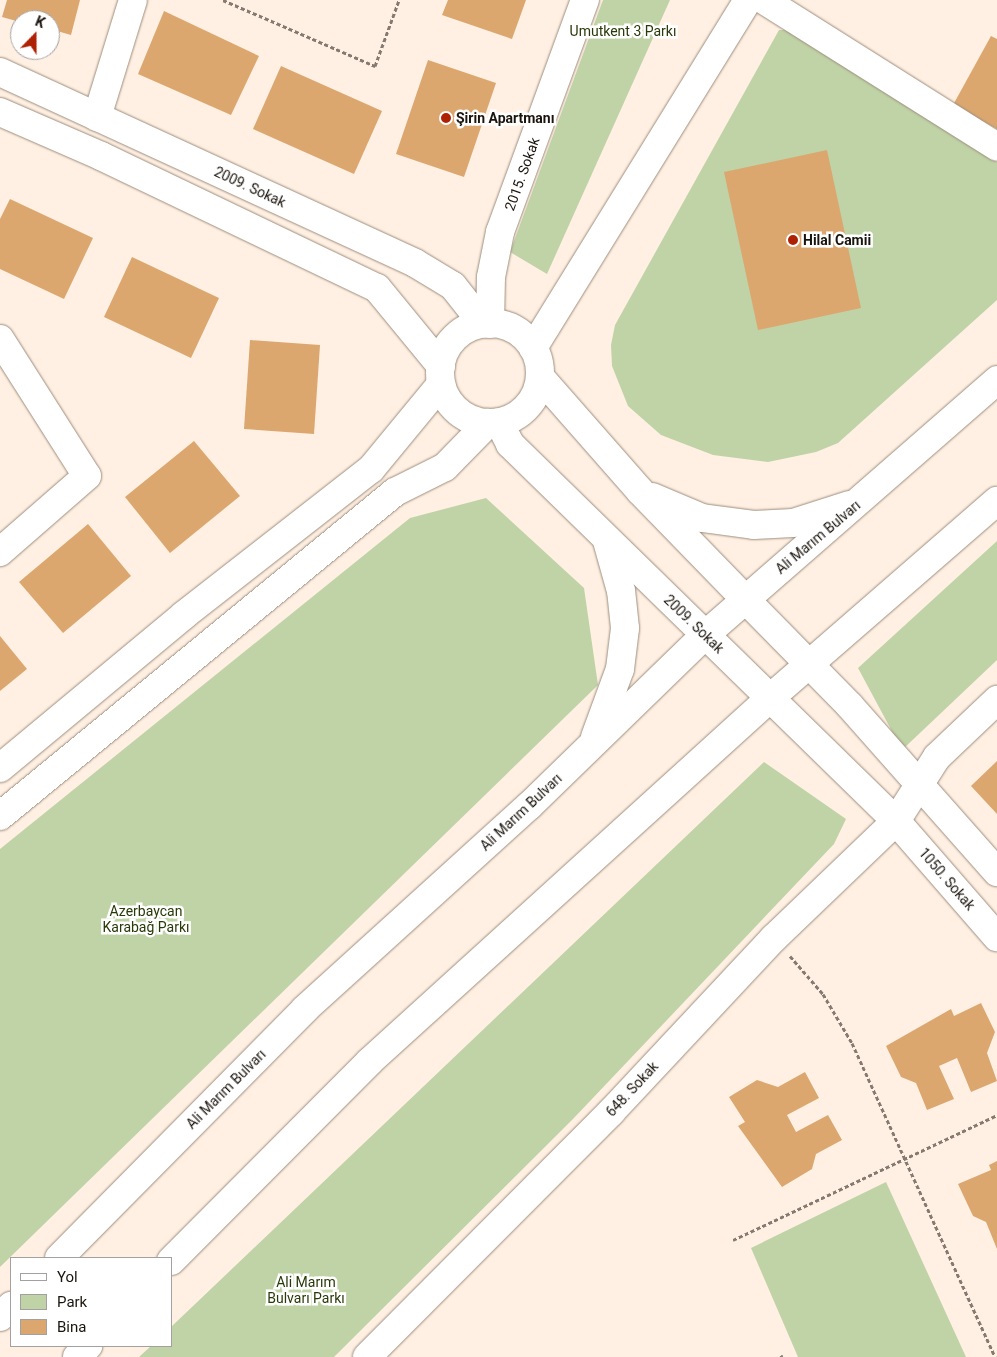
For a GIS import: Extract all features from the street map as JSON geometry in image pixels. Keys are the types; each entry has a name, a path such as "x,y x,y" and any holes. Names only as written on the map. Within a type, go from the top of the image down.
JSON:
{"street":[{"path":"101,156 105,120 133,0"},
{"name":"2015. Sokak","path":"486,324 491,277 500,232 585,0"},
{"path":"533,348 748,0"},
{"path":"764,0 997,147"},
{"path":"8,76 1,115 101,156 377,288 441,375 458,411 494,422"},
{"name":"2009. Sokak","path":"8,76 415,263 453,286 486,324"},
{"path":"0,768 184,615 371,469 441,375 452,340 463,331 486,324 514,330 533,348 540,377 642,492 811,665 997,872"},
{"path":"0,339 87,476 0,552"},
{"path":"0,816 395,492 445,467 494,422 527,406 540,377"},
{"name":"Ali Marım Bulvarı","path":"60,1257 305,1009 592,744 705,634 860,502 997,380"},
{"name":"2009. Sokak","path":"494,422 510,444 607,541 896,821"},
{"path":"642,492 702,518 754,525 793,524 860,502"},
{"path":"172,1260 369,1062 769,699 811,665 997,501"},
{"path":"592,744 624,647 624,610 607,541"},
{"name":"648. Sokak","path":"367,1357 612,1112 774,938 896,821 937,757 997,700"},
{"name":"1050. Sokak","path":"896,821 997,937"},
{"path":"0,1318 10,1307"},
{"path":"76,1357 87,1347"}],"path":[{"path":"223,0 375,66 399,0"},
{"path":"774,938 823,994 852,1043 994,1357"},
{"path":"733,1240 906,1161 997,1115"}],"green space":[{"name":"Umutkent 3 Parkı","path":"603,0 670,0 547,274 510,252"},
{"path":"779,30 795,30 997,162 997,300 838,443 816,452 768,462 713,455 661,435 628,406 612,366 611,345 615,325"},
{"name":"Azerbaycan Karabağ Parkı","path":"486,498 584,588 598,685 0,1267 0,849 410,518"},
{"path":"997,541 997,660 902,750 858,668"},
{"name":"Ali Marım Bulvarı Parkı","path":"764,762 846,819 834,844 573,1119 334,1357 139,1357 150,1347 172,1347 172,1326"},
{"path":"886,1182 966,1357 798,1357 751,1248"}],"building":[{"path":"7,0 80,0 71,35 60,32 60,10 10,10 10,19 2,17"},
{"path":"448,0 526,0 512,39 442,15"},
{"path":"164,11 259,56 231,115 138,74"},
{"path":"991,36 997,39 997,129 953,105"},
{"name":"Şirin Apartmanı","path":"428,60 496,83 464,177 396,154"},
{"path":"281,66 382,111 354,174 253,129"},
{"name":"Hilal Camii","path":"827,150 861,308 758,330 724,172"},
{"path":"10,199 93,238 64,299 0,269 0,219"},
{"path":"132,257 219,298 191,358 104,317"},
{"path":"250,340 320,345 314,434 244,429"},
{"path":"194,441 240,496 170,553 125,497"},
{"path":"88,524 131,576 63,633 19,582"},
{"path":"0,636 27,669 0,691"},
{"path":"997,761 997,814 971,786"},
{"path":"981,1003 995,1032 987,1053 997,1081 971,1092 957,1058 939,1066 954,1099 927,1110 916,1083 901,1077 886,1046 951,1009 954,1016"},
{"path":"805,1072 819,1098 787,1115 796,1132 828,1115 842,1140 816,1154 812,1169 782,1187 738,1126 745,1122 729,1097 757,1080 778,1087"},
{"path":"997,1161 997,1249 986,1222 973,1216 958,1184 991,1170 989,1165"}],"place":[{"name":"Şirin Apartmanı","path":"446,118"},
{"name":"Hilal Camii","path":"793,240"}]}
